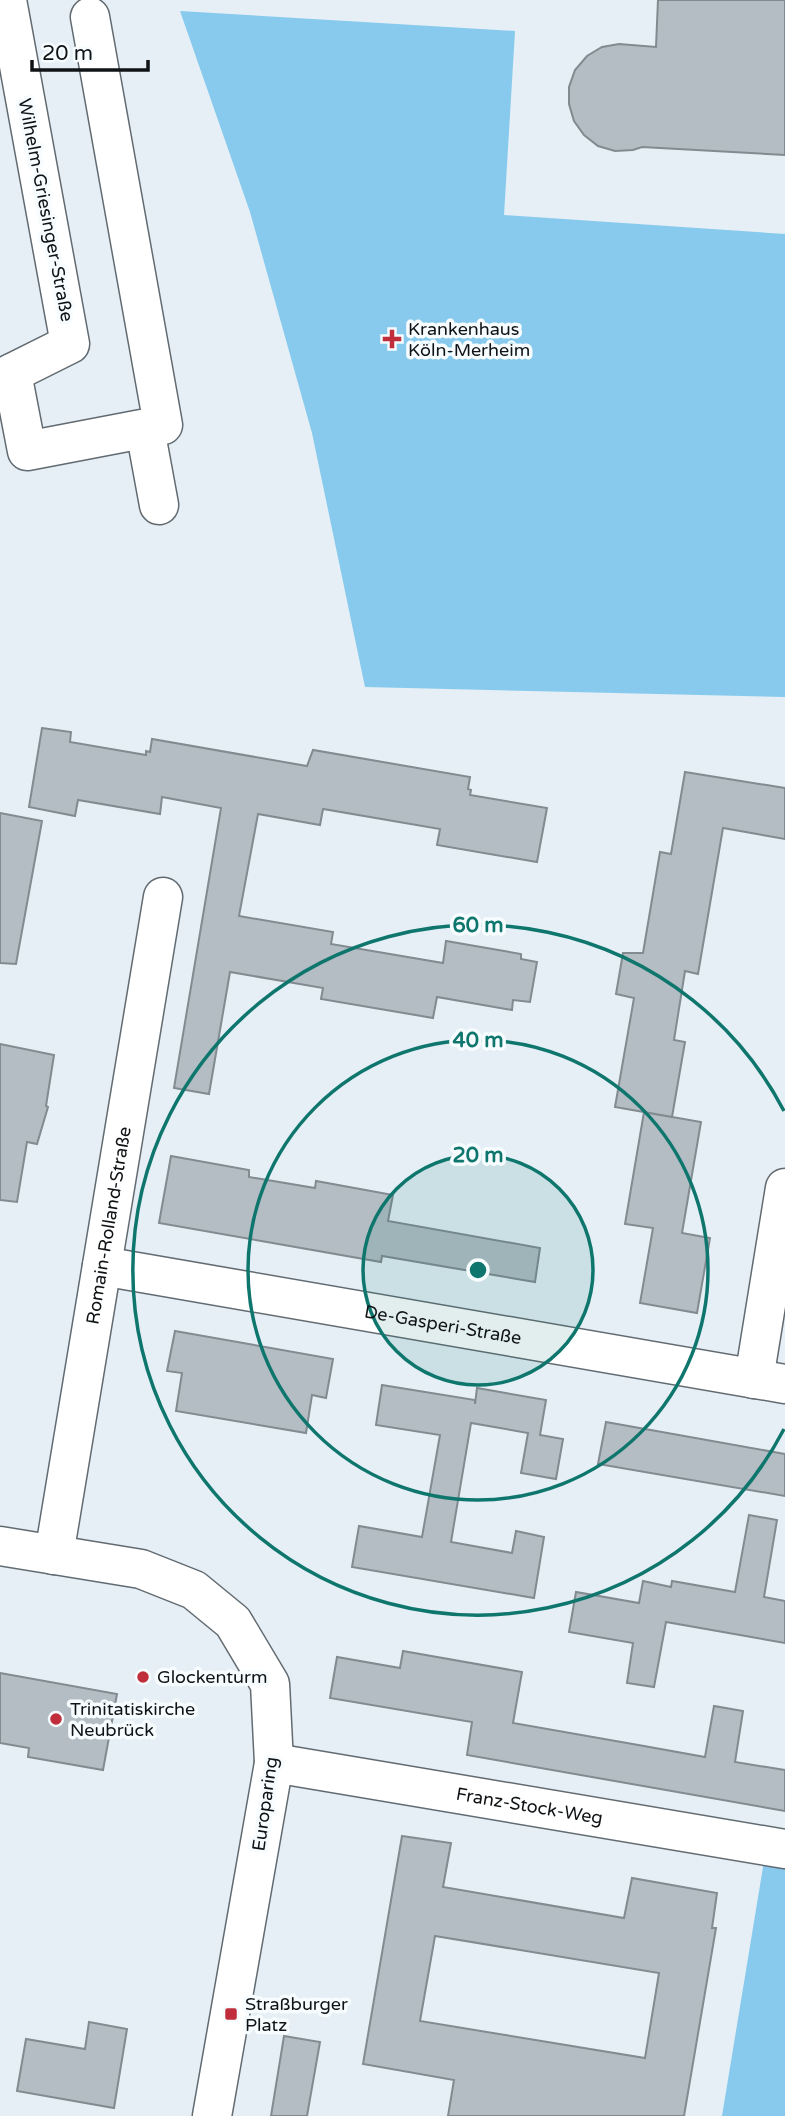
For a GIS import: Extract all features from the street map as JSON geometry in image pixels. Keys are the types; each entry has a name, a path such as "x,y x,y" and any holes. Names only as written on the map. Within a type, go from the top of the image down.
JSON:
{"street":[{"name":"Wilhelm-Griesinger-Straße","path":"6,0 70,344 6,376"},
{"path":"6,376 27,451 163,425 90,17"},
{"path":"145,429 159,505"},
{"name":"Romain-Rolland-Straße","path":"54,1555 163,897"},
{"path":"770,1382 785,1188"},
{"name":"De-Gasperi-Straße","path":"102,1266 770,1382"},
{"name":"Europaring","path":"0,1546 141,1569 194,1590 233,1622 270,1684 274,1763 212,2116"},
{"name":"Franz-Stock-Weg","path":"274,1763 785,1849"}],"shaded area":[{"path":"180,11 515,31 504,215 785,234 785,697 365,687 312,433 250,212"},
{"path":"764,1861 785,1865 785,2116 722,2116"}],"building":[{"path":"658,0 785,0 785,155 642,147 615,151 598,146 584,135 574,121 569,104 569,87 575,70 587,56 602,47 619,44 656,47"},
{"path":"42,728 71,732 70,742 146,755 146,751 150,752 152,739 307,766 313,750 470,777 470,795 547,808 537,862 437,845 440,829 323,809 320,825 258,814 239,916 333,932 331,944 443,963 446,941 521,954 521,959 537,962 530,1002 513,1000 512,1010 437,997 433,1018 321,999 323,988 230,972 209,1094 174,1088 221,808 162,797 160,814 78,800 75,816 29,807"},
{"path":"685,772 785,788 785,839 723,828 698,974 685,971 674,1040 685,1042 672,1117 615,1107 634,998 616,994 623,953 643,953 660,852 671,854"},
{"path":"0,813 42,821 16,964 0,963"},
{"path":"0,1044 54,1055 46,1106 48,1107 37,1144 27,1142 17,1202 0,1200"},
{"path":"644,1112 701,1122 682,1233 710,1238 697,1313 640,1303 653,1228 625,1224"},
{"path":"171,1156 249,1170 249,1177 315,1188 316,1181 393,1195 388,1221 540,1248 535,1282 382,1256 381,1262 159,1223"},
{"path":"175,1331 333,1359 326,1398 312,1395 306,1433 176,1411 182,1373 167,1371"},
{"path":"382,1385 475,1400 475,1404 477,1388 546,1400 540,1435 563,1439 556,1479 521,1473 528,1433 471,1423 451,1542 512,1553 516,1531 544,1537 534,1598 352,1567 359,1526 422,1537 440,1435 376,1425"},
{"path":"606,1422 785,1454 785,1496 598,1464"},
{"path":"749,1515 777,1520 764,1597 785,1601 785,1643 666,1622 654,1687 627,1683 633,1643 569,1632 576,1592 639,1603 643,1581 671,1587 672,1581 735,1592"},
{"path":"403,1651 522,1672 513,1723 705,1757 714,1706 743,1711 735,1762 785,1770 785,1811 467,1755 472,1722 330,1698 337,1657 400,1668"},
{"name":"Trinitatiskirche Neubrück","path":"0,1673 117,1694 103,1770 28,1757 29,1748 0,1743"},
{"path":"402,1836 451,1843 443,1887 624,1918 632,1878 717,1893 712,1928 716,1928 684,2116 448,2116 454,2080 363,2064","holes":["435,1936 659,1973 645,2058 420,2021"]},
{"path":"89,2022 127,2029 114,2108 17,2091 26,2039 85,2049"},
{"path":"284,2036 320,2042 307,2116 271,2116"}],"place":[{"name":"Krankenhaus Köln-Merheim","path":"392,339"},
{"name":"Glockenturm","path":"143,1677"},
{"name":"Trinitatiskirche Neubrück","path":"56,1719"},
{"name":"Straßburger Platz","path":"231,2014"}]}
